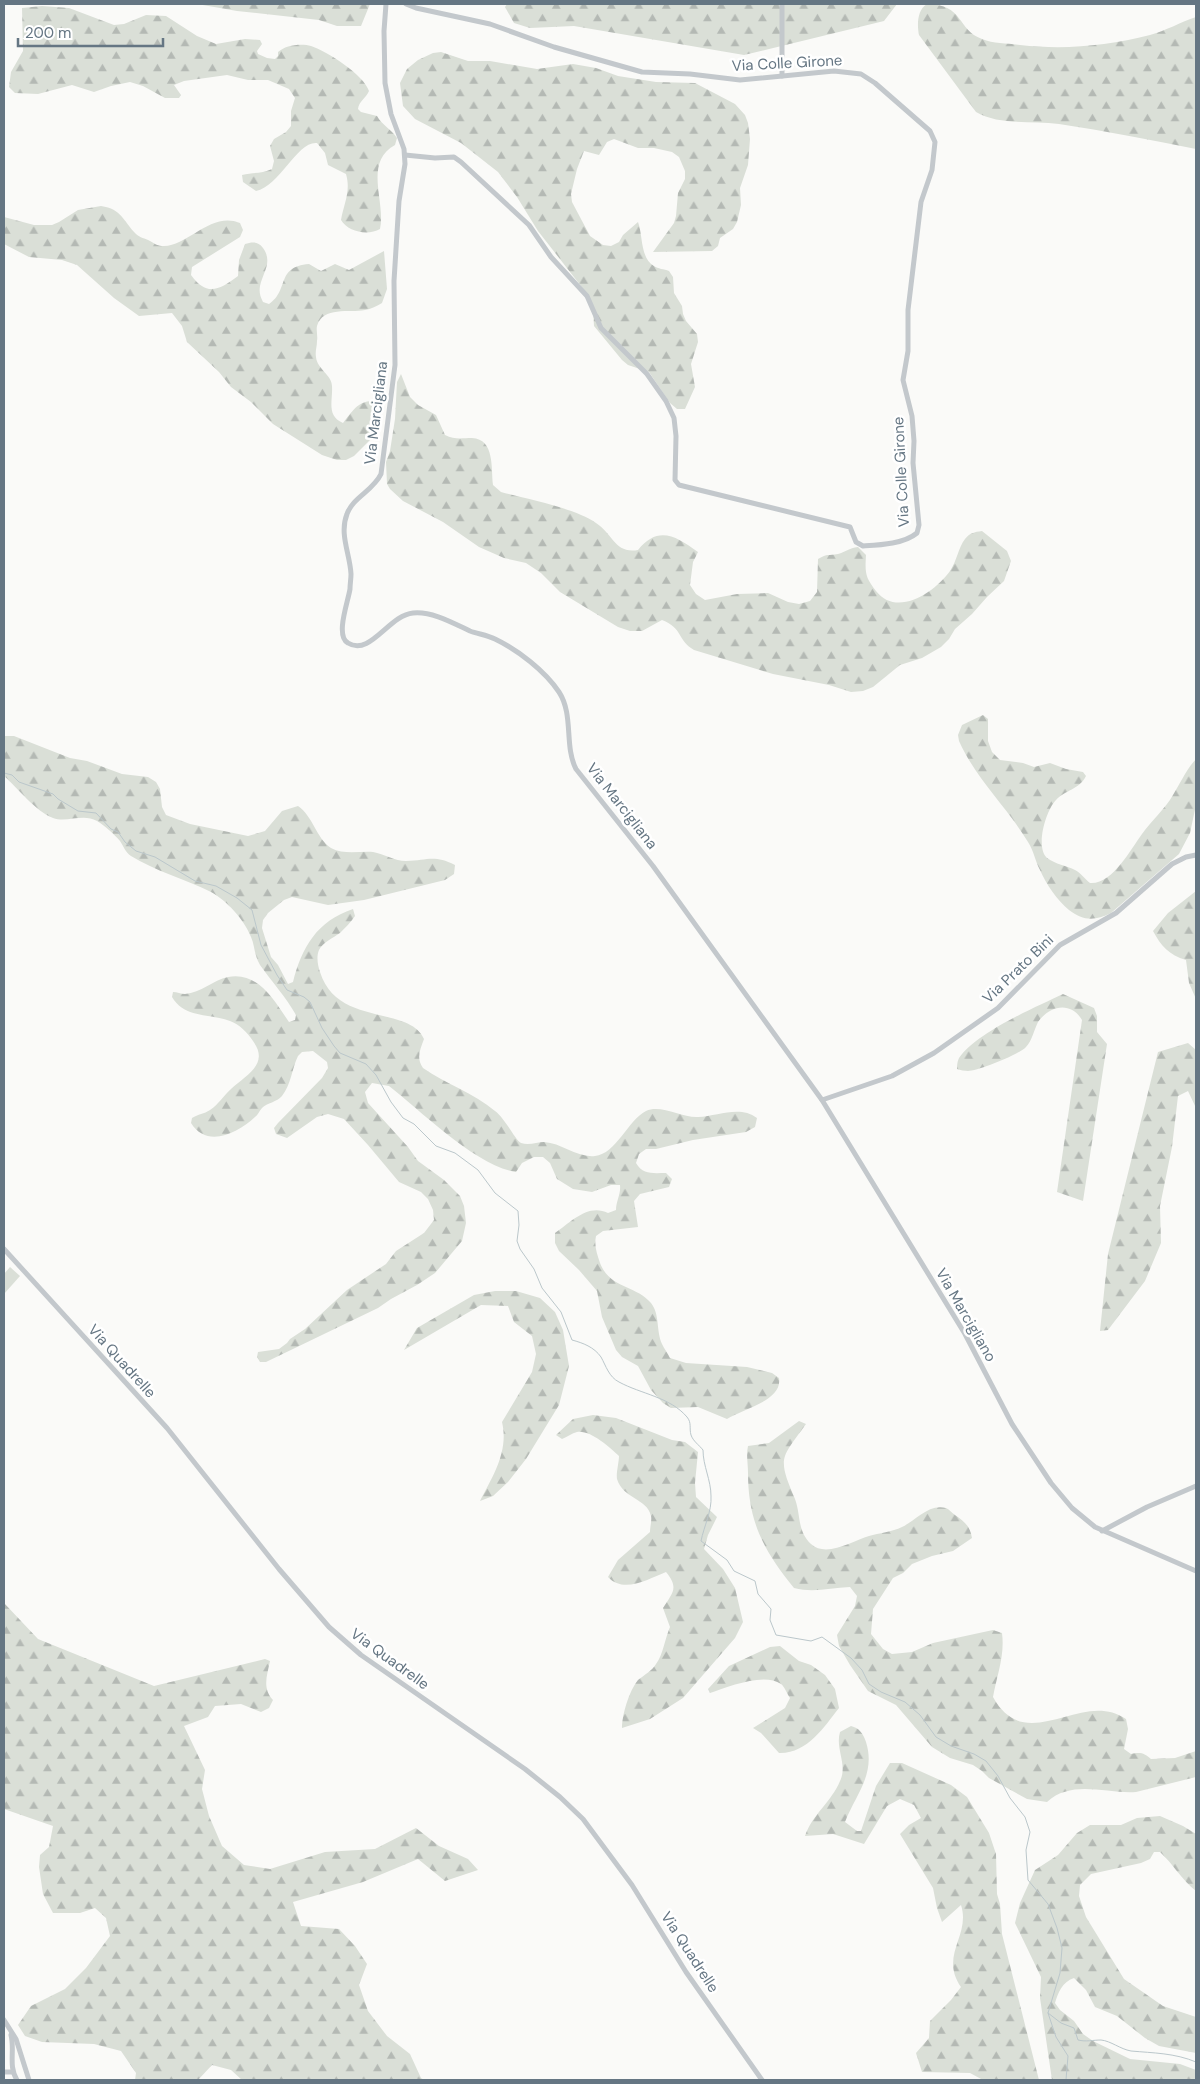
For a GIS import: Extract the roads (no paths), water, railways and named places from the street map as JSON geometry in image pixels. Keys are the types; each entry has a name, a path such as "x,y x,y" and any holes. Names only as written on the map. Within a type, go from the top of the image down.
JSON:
{"street":[{"name":"Via Marcigliana","path":"386,4 384,31 386,89 391,114 405,155 398,215 394,281 395,365 385,432 384,462 377,481 355,502 346,517 344,533 351,575 349,597 343,624 343,637 350,644 365,645 398,618 410,613 420,613 494,638 541,672 558,691 563,700 571,757 582,778 648,860 822,1100"},
{"name":"Via Colle Girone","path":"405,155 435,158 454,157 462,162 529,225 551,256 587,296 601,328 647,374 666,401 674,418 676,436 675,480 679,485 850,527 856,542 863,546 907,539 917,533 919,525 913,463 912,416 902,380 908,351 908,310 921,202 932,170 934,138 930,132 875,83 861,74 828,71 731,80 690,74 642,72 554,47 490,24 416,8 406,4"},
{"path":"782,4 782,76"},
{"name":"Via Prato Bini","path":"822,1100 892,1076 940,1049 998,1008 1060,945 1116,913 1172,864 1196,855"},
{"name":"Via Marcigliano","path":"822,1100 965,1334 1003,1407 1026,1446 1066,1502 1080,1516 1102,1531 1196,1571"},
{"name":"Via Quadrelle","path":"4,1250 172,1435 279,1569 326,1624 361,1655 520,1765 560,1797 582,1820 632,1885 686,1972 762,2080"},
{"path":"1102,1531 1147,1507 1196,1486"},
{"path":"6,2022 13,2045 12,2072 17,2080"},
{"path":"6,2022 16,2040 29,2080"},
{"path":"4,2072 12,2072"}],"waterway":[{"path":"4,773 12,775 19,782 53,794 78,811 96,813 136,851 155,857 195,881 216,886 237,898 252,910 261,945 277,975 287,990 304,997 310,1002 322,1028 340,1053 366,1064 376,1075 391,1102 403,1118 414,1124 436,1146 455,1153 478,1170 495,1193 518,1211 517,1241 520,1249 534,1269 542,1288 561,1312 572,1340 592,1348 601,1357 608,1371 616,1380 664,1400 687,1417 692,1437 703,1450 711,1490 711,1502 701,1541 727,1560 734,1571 755,1581 758,1594 771,1609 770,1620 776,1635 811,1641 822,1637 851,1658 862,1670 869,1684 881,1692 905,1702 920,1715 936,1737 951,1746 974,1754 986,1761 1025,1817 1030,1832 1026,1850 1028,1880 1048,1904 1057,1928 1062,1948 1060,1973 1048,2013 1056,2037 1068,2056 1066,2080"},
{"path":"1048,2013 1061,2023 1074,2028 1078,2040 1101,2040 1131,2051 1172,2055 1196,2062"}]}
